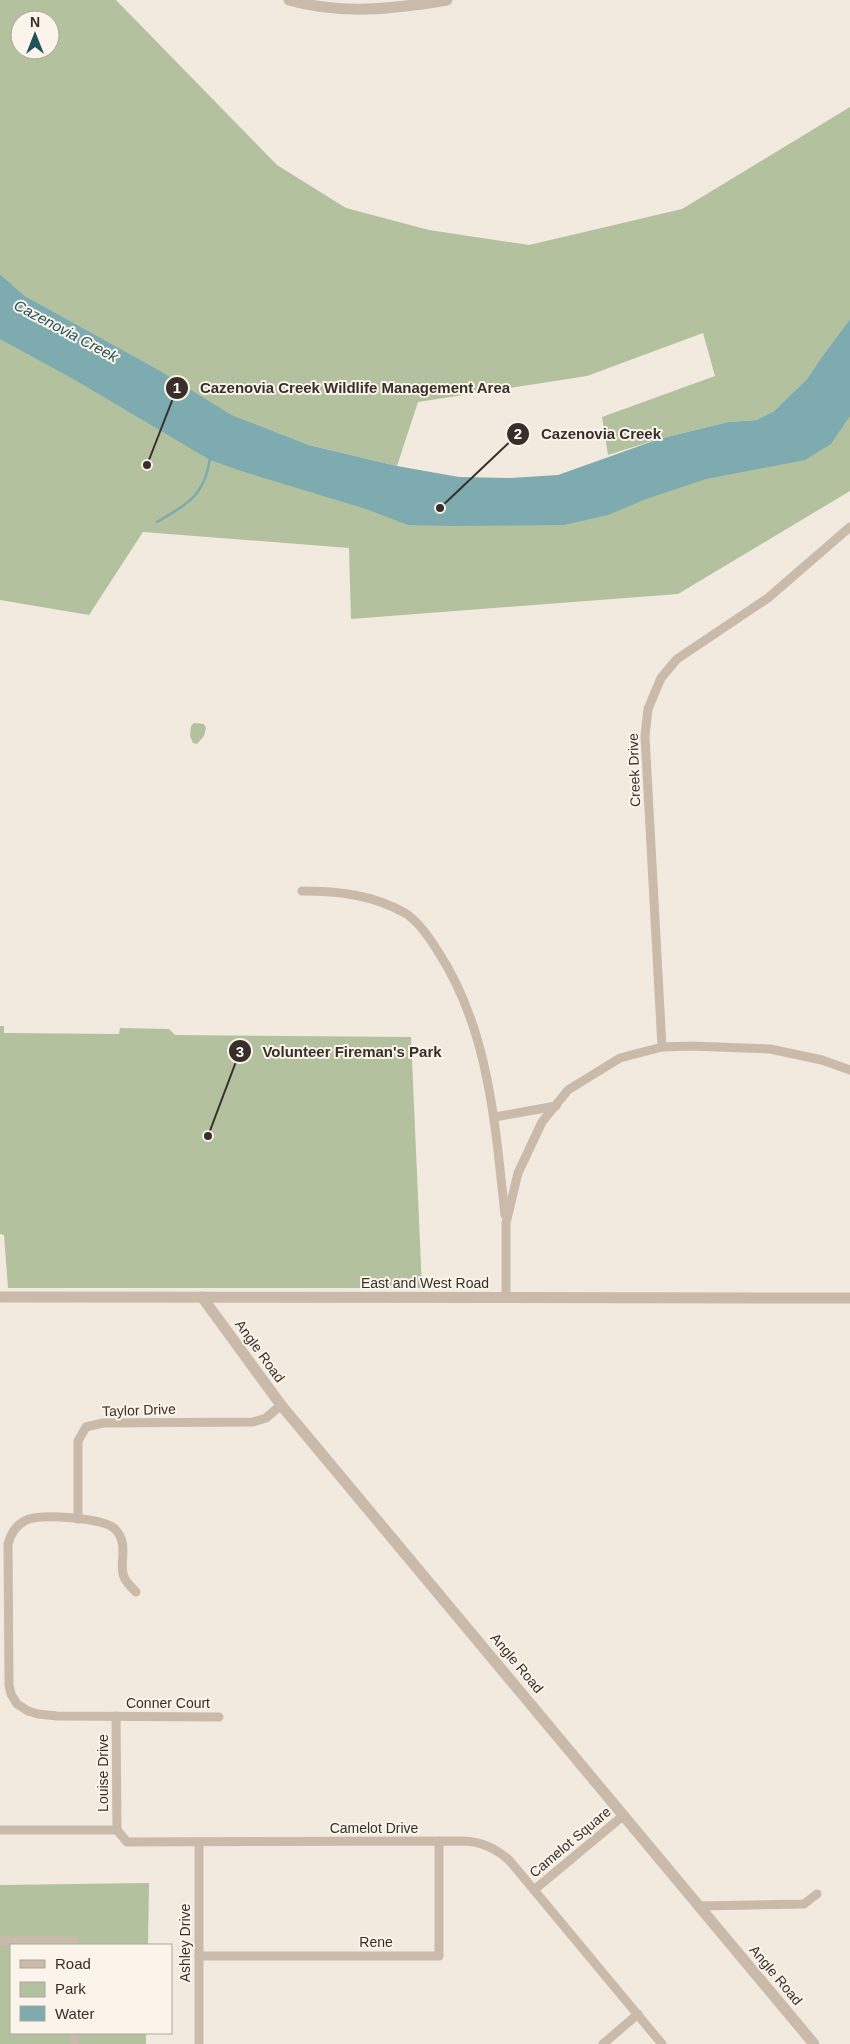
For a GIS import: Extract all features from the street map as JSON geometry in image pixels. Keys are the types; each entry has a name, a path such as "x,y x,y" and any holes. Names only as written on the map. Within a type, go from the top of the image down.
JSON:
{"street":[{"path":"289,0 311,6 374,10 447,0"},
{"name":"Creek Drive","path":"662,1047 645,736 648,708 661,678 677,659 768,598 850,527"},
{"path":"302,891 332,891 370,897 406,914 426,933 453,974 475,1030 494,1117 506,1223 506,1298"},
{"path":"506,1223 518,1173 542,1122 568,1090 620,1058 662,1047 691,1046 770,1049 822,1060 850,1070"},
{"path":"494,1117 556,1106"},
{"name":"East and West Road","path":"0,1297 850,1298"},
{"name":"Angle Road","path":"202,1297 281,1405 814,2044"},
{"name":"Taylor Drive","path":"78,1520 78,1441 86,1428 103,1423 253,1422 266,1418 281,1405"},
{"path":"4,1589 8,1544 12,1532 30,1519 49,1517 104,1522 115,1529 122,1542 124,1577 136,1592"},
{"name":"Conner Court","path":"4,1589 9,1684 17,1704 28,1711 56,1716 220,1717"},
{"name":"Louise Drive","path":"116,1716 117,1830"},
{"name":"Camelot Square","path":"534,1890 624,1815"},
{"path":"0,1830 117,1830"},
{"name":"Camelot Drive","path":"117,1830 127,1842 439,1841 470,1842 491,1847 509,1860 662,2044"},
{"name":"Rene","path":"199,1956 439,1956 439,1841"},
{"name":"Ashley Drive","path":"199,1842 199,2044"},
{"path":"699,1906 804,1904 817,1894"},
{"path":"0,1941 74,1941 74,1944"},
{"path":"603,2044 638,2014"}],"green space":[{"path":"0,0 116,0 277,165 346,208 429,230 529,245 682,209 850,107 850,319 807,379 774,411 756,420 728,422 659,439 608,455 602,417 715,376 703,333 587,376 418,402 397,466 309,445 232,415 159,370 25,296 0,274"},
{"path":"0,307 209,439 427,505 796,436 850,364 850,491 678,594 351,619 349,548 143,532 89,615 0,600"},
{"path":"194,723 204,724 206,728 204,736 197,744 193,743 190,736 191,726"},
{"path":"0,1026 4,1026 4,1033 119,1034 120,1028 169,1029 175,1035 411,1037 422,1288 8,1288 4,1235 0,1234"},
{"path":"149,1883 148,1944 10,1944 10,2034 146,2034 146,2044 0,2044 0,1885"}],"water":[{"path":"0,274 25,296 159,370 232,415 309,445 397,466 459,477 510,478 558,475 659,439 728,422 756,420 774,411 807,379 850,319 850,416 831,444 805,460 706,479 646,499 608,515 564,525 408,525 366,509 210,460 75,380 0,339"}],"waterway":[{"path":"157,522 193,498 204,482 210,458"}],"place":[{"name":"Cazenovia Creek Wildlife Management Area","path":"147,465"},
{"name":"Cazenovia Creek","path":"440,508"},
{"name":"Volunteer Fireman's Park","path":"208,1136"}]}
